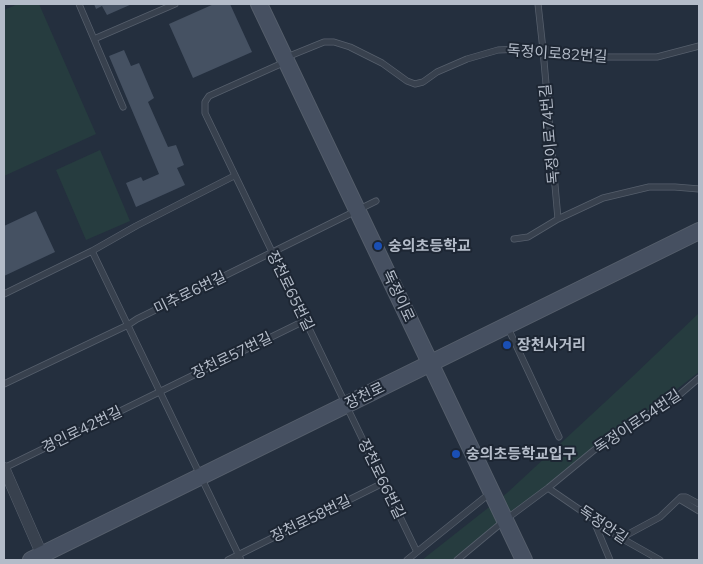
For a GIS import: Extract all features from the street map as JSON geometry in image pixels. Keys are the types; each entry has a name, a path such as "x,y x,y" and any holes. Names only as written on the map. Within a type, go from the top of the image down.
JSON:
{"street":[{"name":"독정이로","path":"259,4 524,560"},
{"name":"장천로","path":"39,558 699,231"},
{"name":"경인로42번길","path":"4,468 39,558"}],"lane":[{"path":"79,4 122,107"},
{"path":"94,39 175,4"},
{"name":"독정이로74번길","path":"538,4 558,219"},
{"name":"독정이로82번길","path":"286,59 324,42 334,42 350,47 382,62 407,81 415,84 423,82 437,72 466,59 498,50 543,50 584,57 657,57 699,46"},
{"name":"장천로65번길","path":"286,59 209,96 205,102 204,113 346,406"},
{"path":"4,294 92,251 136,226 234,176"},
{"path":"514,239 528,237 558,219 602,198 649,187 699,189"},
{"name":"미추로6번길","path":"4,384 128,325 376,201"},
{"path":"92,251 239,558"},
{"name":"장천로57번길","path":"160,392 304,320"},
{"path":"507,326 559,437"},
{"name":"독정이로54번길","path":"458,560 505,520 548,488 610,437 672,400 699,378"},
{"name":"경인로42번길","path":"4,468 160,392"},
{"name":"장천로66번길","path":"346,406 417,552"},
{"name":"장천로58번길","path":"228,560 239,558 383,483"},
{"name":"독정안길","path":"548,488 621,538 660,560"},
{"path":"407,560 492,492"},
{"path":"621,538 660,517 681,497 686,497 699,504"},
{"path":"679,499 699,511"},
{"path":"593,519 610,560"}],"green space":[{"path":"18,4 39,4 96,134 4,176 4,10"},
{"path":"100,150 130,221 86,240 56,170"},
{"path":"699,313 699,372 457,560 422,560 507,493"}],"building":[{"path":"94,4 132,4 107,15 102,6 96,9"},
{"path":"214,4 230,4 252,52 193,78 169,24"},
{"path":"124,50 131,66 139,63 154,98 148,102 168,147 176,145 184,165 177,168 185,185 136,207 126,183 141,177 143,181 159,174 109,56"},
{"path":"36,211 55,252 4,276 4,226"}],"place":[{"name":"숭의초등학교","path":"378,246"},
{"name":"장천사거리","path":"507,345"},
{"name":"숭의초등학교입구","path":"456,454"}]}
